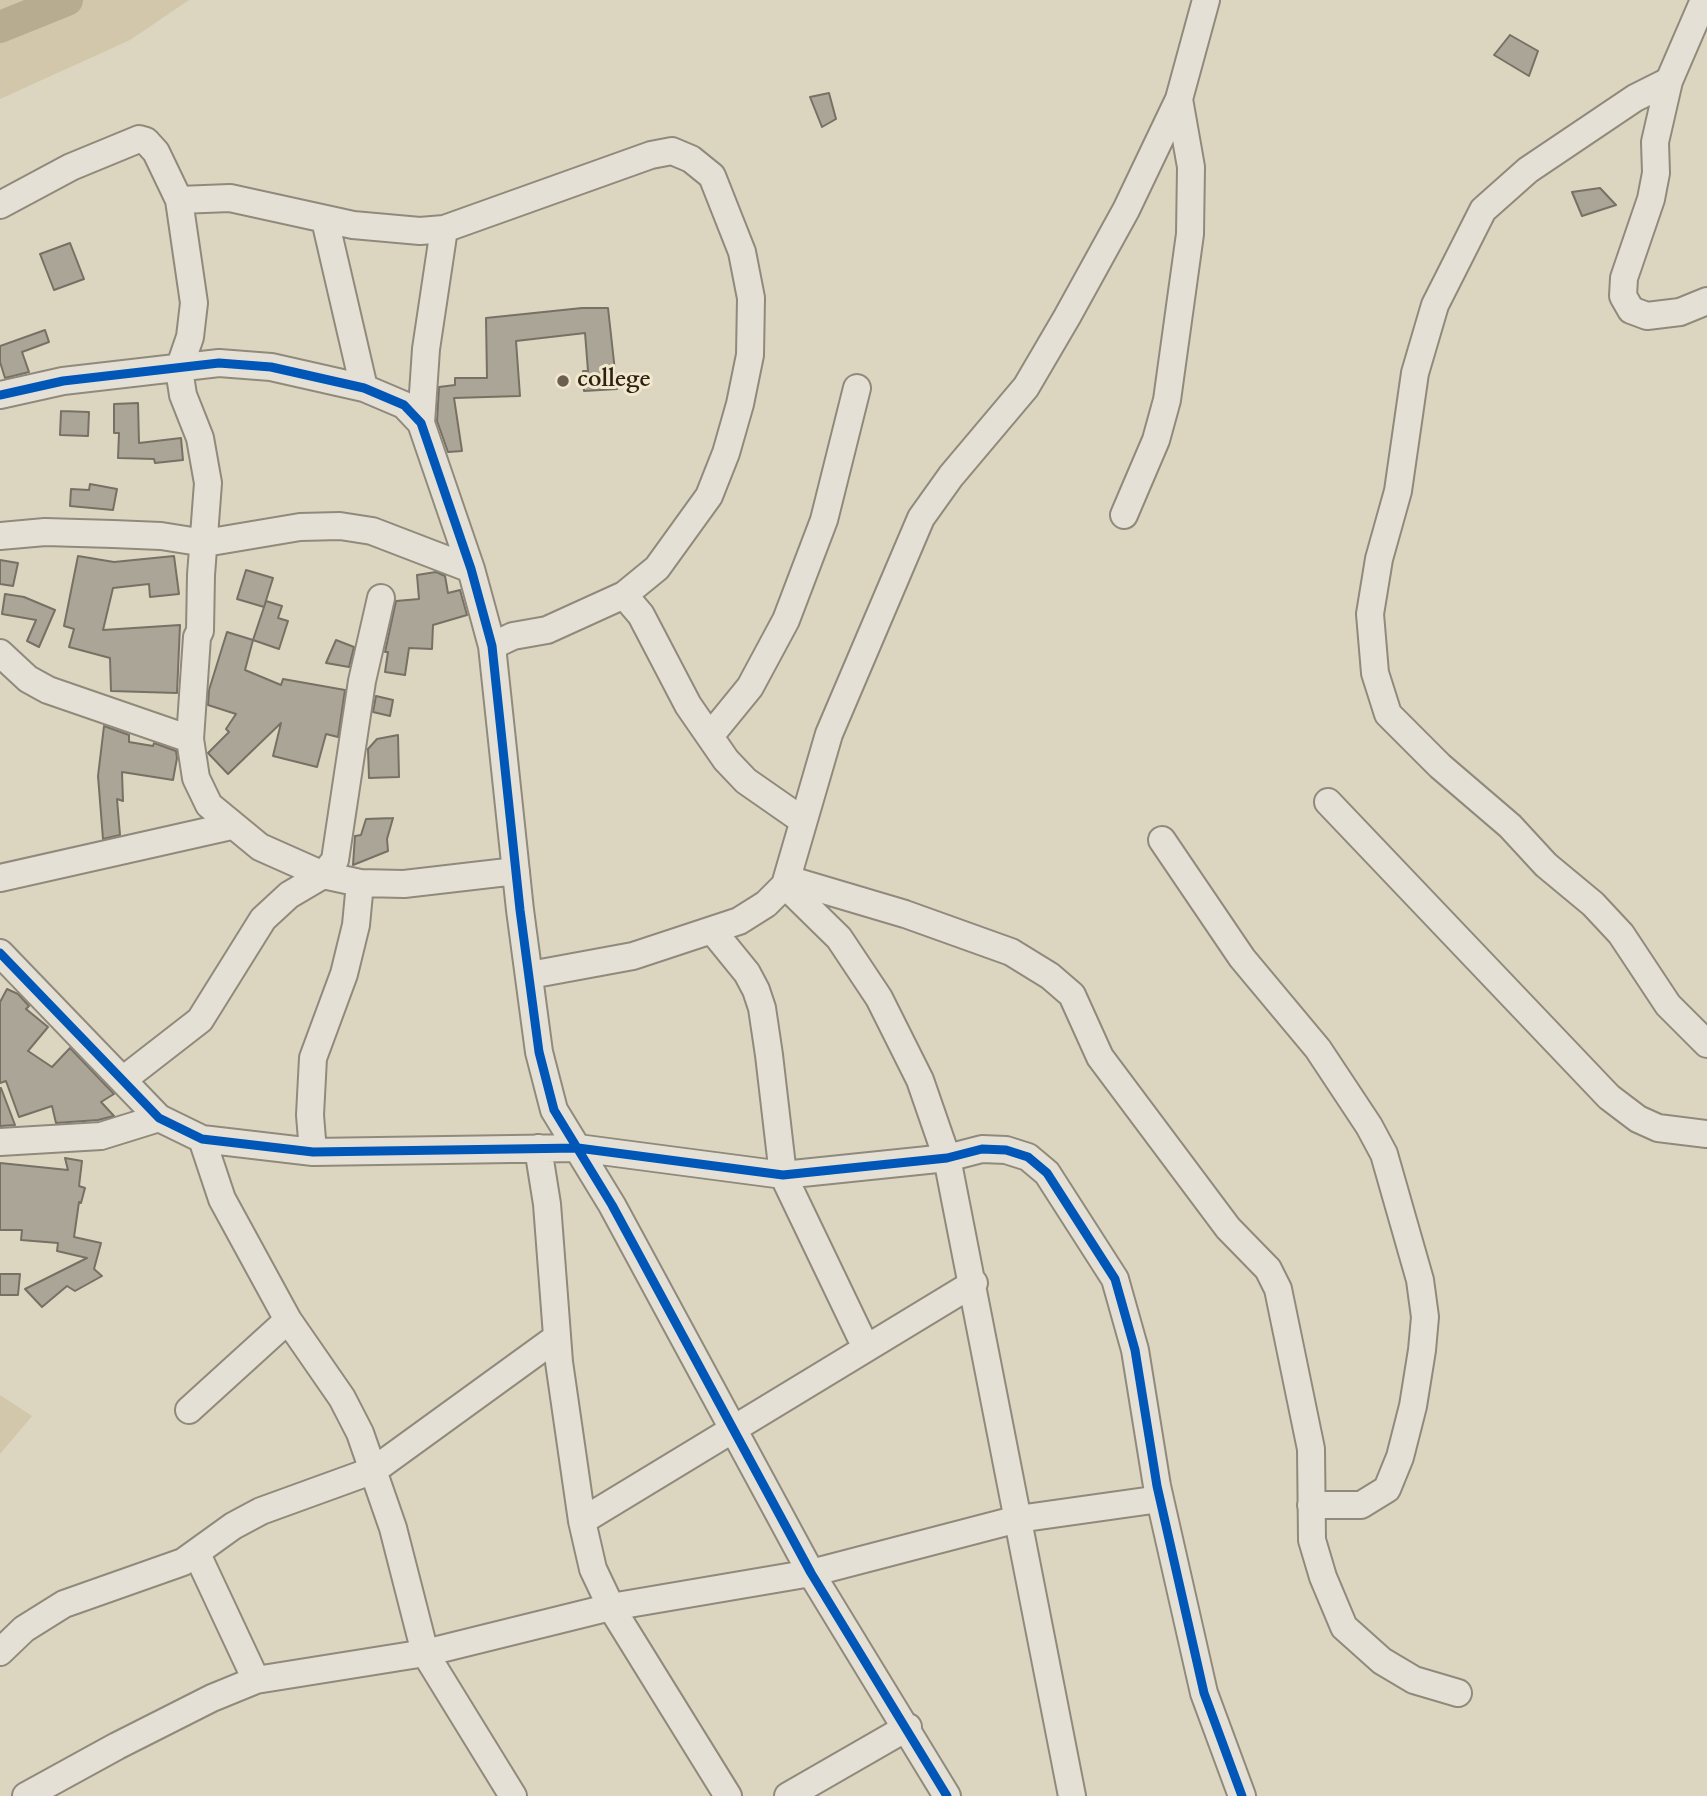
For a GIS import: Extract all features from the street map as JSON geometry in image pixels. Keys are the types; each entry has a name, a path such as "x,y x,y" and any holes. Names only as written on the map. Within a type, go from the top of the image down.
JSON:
{"street":[{"path":"530,975 633,956 739,921 766,904 786,882 829,734 921,518 951,476 1026,387 1126,210 1179,99 1206,0"},
{"path":"1704,0 1670,81 1656,142 1656,173 1651,199 1624,278 1623,296 1631,310 1647,316 1680,312 1707,301"},
{"path":"1670,81 1635,97 1528,170 1483,210 1435,305 1415,373 1398,491 1379,559 1370,625 1375,673 1388,714 1440,766 1510,826 1546,865 1593,904 1620,934 1668,1005 1707,1044"},
{"path":"1124,515 1156,440 1167,400 1188,248 1191,167 1179,99"},
{"path":"0,205 71,167 139,139 146,141 156,152 179,200 194,303 190,337 179,369 183,395 200,438 208,483 190,739 196,778 209,805 231,826 260,847 323,876 360,883 404,884 516,872"},
{"path":"179,200 230,198 325,220 419,231 444,229 650,155 672,151 691,159 712,176 742,252 751,298 748,367 726,453 709,496 657,568 624,595 547,630 513,636 492,646"},
{"path":"325,220 364,388"},
{"path":"444,229 426,349 421,423 471,569 492,646 516,872 545,1080 554,1110 578,1148 811,1573 908,1727 947,1796"},
{"path":"0,395 63,381 219,363 271,367 364,388 404,405 421,423"},
{"path":"710,736 750,687 786,621 824,520 857,388"},
{"path":"0,536 45,532 113,534 161,536 205,544 300,527 340,526 372,531 471,569"},
{"path":"624,595 641,615 688,705 726,760 746,781 802,820"},
{"path":"124,1079 200,1020 263,919 289,895 323,876 335,860 362,681 381,597"},
{"path":"0,653 28,679 48,690 190,739"},
{"path":"1328,802 1609,1097 1638,1119 1658,1128 1707,1134"},
{"path":"0,878 231,826"},
{"path":"1162,840 1242,958 1318,1049 1369,1126 1384,1154 1420,1280 1425,1317 1422,1350 1407,1432 1387,1489 1362,1505 1311,1505"},
{"path":"786,882 839,937 879,998 920,1080 947,1157 974,1283 1072,1796"},
{"path":"786,882 905,914 1011,952 1050,976 1072,995 1100,1057 1228,1228 1268,1269 1278,1289 1311,1449 1312,1539 1323,1577 1344,1627 1382,1661 1414,1680 1458,1693"},
{"path":"313,1152 310,1115 313,1058 344,974 356,925 360,883"},
{"path":"712,930 747,973 762,1008 783,1175 866,1348"},
{"path":"0,953 159,1118 202,1139 313,1152 578,1148 783,1175 947,1157 982,1149 1006,1150 1028,1157 1047,1173 1115,1279 1135,1350 1160,1499 1204,1693 1242,1796"},
{"path":"0,1142 102,1136 159,1118"},
{"path":"202,1139 222,1199 288,1320 342,1398 374,1470 425,1653 513,1796"},
{"path":"538,1148 547,1204 556,1338 582,1521 593,1569 611,1608 728,1796"},
{"path":"582,1521 974,1283"},
{"path":"189,1410 288,1320"},
{"path":"0,1652 24,1629 64,1604 168,1568 197,1554 233,1526 261,1511 374,1470 556,1338"},
{"path":"26,1796 212,1698 256,1681 425,1653 611,1608 811,1573 1018,1519 1160,1499"},
{"path":"197,1554 256,1681"},
{"path":"788,1796 908,1727"}],"shaded area":[{"path":"0,0 189,0 130,40 0,99"},
{"path":"0,1395 32,1416 0,1454"}],"building":[{"path":"1510,35 1538,51 1529,76 1494,55"},
{"path":"829,93 836,119 822,127 810,97"},
{"path":"1600,188 1616,205 1582,216 1572,192"},
{"path":"70,243 84,279 54,290 40,254"},
{"path":"582,308 608,308 617,389 584,391 583,371 588,371 585,333 516,341 520,396 454,398 462,451 448,452 437,421 439,387 455,385 455,378 487,378 486,318"},
{"path":"45,330 49,342 22,352 29,372 5,378 0,362 0,346"},
{"path":"138,403 139,443 181,438 183,460 155,463 154,459 118,458 119,433 114,433 114,404"},
{"path":"61,411 89,412 88,436 60,435"},
{"path":"90,484 117,489 113,510 70,506 71,489 89,490"},
{"path":"78,556 114,562 174,556 179,594 150,597 149,584 113,588 103,630 180,625 177,693 111,691 110,658 69,647 74,629 64,626"},
{"path":"0,560 18,563 13,586 0,584"},
{"path":"246,570 273,578 264,607 237,599"},
{"path":"436,572 445,576 448,593 460,590 467,615 433,625 432,649 409,648 405,675 385,672 388,652 385,652 396,601 419,599 417,575"},
{"path":"5,594 24,597 55,610 39,647 27,641 36,620 2,614"},
{"path":"266,601 282,606 278,618 288,621 279,649 253,640"},
{"path":"227,632 253,640 245,670 281,685 283,679 345,690 338,737 326,734 317,767 273,756 281,723 228,774 208,753 229,732 226,729 236,714 208,705 209,690"},
{"path":"336,640 354,647 349,667 326,663"},
{"path":"376,696 393,700 390,716 373,712"},
{"path":"104,726 129,735 129,742 153,746 154,743 176,751 177,758 173,780 122,772 123,801 117,799 120,835 103,839 98,776"},
{"path":"398,735 399,777 369,778 368,749 377,739"},
{"path":"393,818 387,839 388,851 353,865 355,836 361,835 366,819"},
{"path":"7,989 18,994 29,1006 26,1009 48,1027 28,1051 52,1067 70,1048 114,1094 101,1102 114,1116 56,1123 52,1106 19,1117 6,1081 0,1083 0,1002"},
{"path":"1,1088 15,1125 0,1126"},
{"path":"65,1158 82,1161 79,1186 85,1188 81,1203 79,1202 74,1237 101,1243 94,1269 102,1276 75,1291 67,1286 42,1307 25,1289 87,1258 57,1251 58,1243 21,1240 22,1230 0,1230 0,1163 68,1170"},
{"path":"0,1274 20,1274 18,1295 0,1295"}],"waterway":[{"path":"0,27 67,0"}],"cycle path":[{"path":"0,395 63,381 219,363 271,367 364,388 404,405 421,423 471,569 492,646 520,910 539,1052 554,1110 612,1205 811,1573 947,1796"},
{"path":"0,953 159,1118 202,1139 313,1152 578,1148 783,1175 947,1158 982,1149 1006,1150 1028,1157 1047,1173 1115,1279 1135,1350 1157,1486 1204,1693 1242,1796"}],"place":[{"name":"college","path":"563,381"}]}
